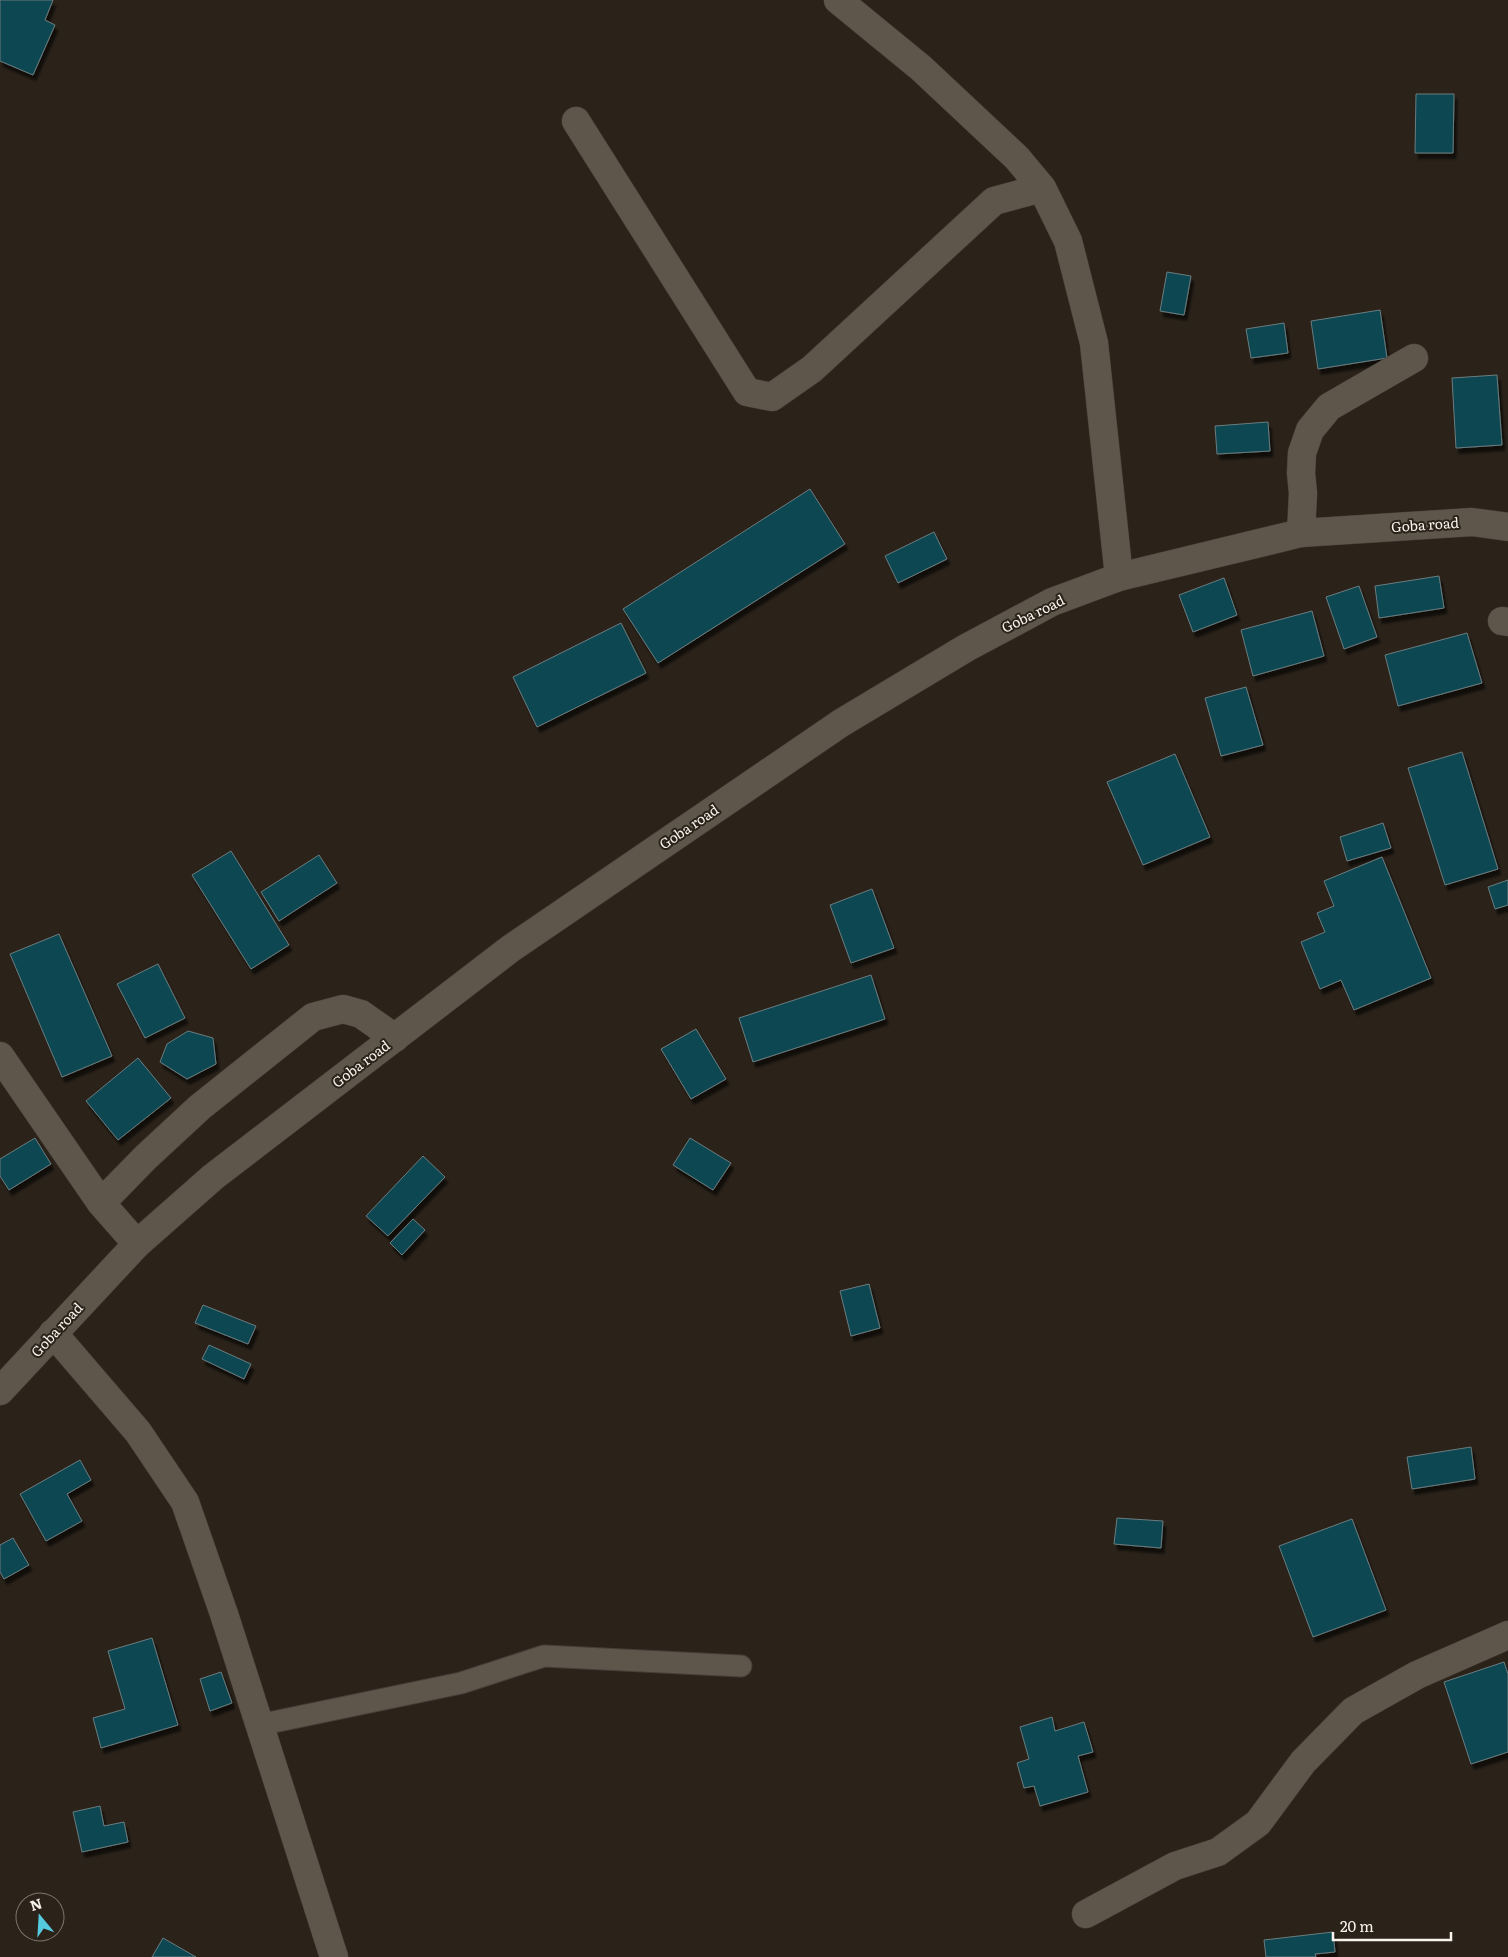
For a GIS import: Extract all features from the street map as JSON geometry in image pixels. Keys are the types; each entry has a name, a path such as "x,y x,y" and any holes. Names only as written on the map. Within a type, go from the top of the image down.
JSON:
{"street":[{"path":"838,0 921,68 1017,158 1042,188 1068,241 1094,342 1119,577"},
{"path":"576,121 747,392 772,397 812,369 994,201 1042,188"},
{"path":"1302,533 1302,454 1310,430 1329,407 1414,358"},
{"name":"Goba road","path":"0,1390 137,1244 213,1177 510,949 841,723 966,648 1052,602 1119,577 1302,533 1472,522 1508,527"},
{"path":"102,1203 146,1157 200,1107 313,1017 343,1009 361,1014 395,1038"},
{"path":"0,1056 102,1203 137,1244"},
{"path":"53,1333 138,1432 185,1502 334,1957"},
{"path":"1086,1914 1175,1866 1218,1852 1258,1822 1303,1762 1353,1711 1417,1675 1508,1635"}],"lane":[{"path":"259,1725 461,1683 544,1656 741,1666"}],"building":[{"path":"0,0 53,0 45,20 55,25 33,75 0,61"},
{"path":"1416,94 1454,94 1453,153 1415,153"},
{"path":"1167,272 1191,276 1184,315 1160,311"},
{"path":"1380,310 1387,358 1318,369 1311,321"},
{"path":"1284,323 1288,353 1251,358 1246,329"},
{"path":"1497,375 1502,445 1456,448 1452,378"},
{"path":"1268,422 1270,451 1217,454 1215,426"},
{"path":"810,489 845,544 658,663 623,609"},
{"path":"934,532 947,559 898,583 885,556"},
{"path":"1439,576 1444,608 1379,618 1375,586"},
{"path":"1224,578 1237,615 1193,632 1179,595"},
{"path":"1359,586 1377,637 1344,649 1326,597"},
{"path":"1312,611 1324,656 1253,676 1241,630"},
{"path":"621,623 646,673 537,727 513,677"},
{"path":"1467,633 1482,683 1398,706 1385,655"},
{"path":"1246,687 1263,745 1221,756 1205,698"},
{"path":"1462,752 1498,869 1445,885 1408,768"},
{"path":"1175,754 1210,837 1143,865 1107,782"},
{"path":"1383,823 1391,848 1347,861 1340,837"},
{"path":"231,851 289,945 251,969 192,875"},
{"path":"319,855 337,883 279,921 261,892"},
{"path":"1382,857 1431,978 1354,1010 1341,980 1320,989 1301,942 1325,932 1317,913 1334,906 1324,881"},
{"path":"1508,880 1508,905 1495,909 1488,887"},
{"path":"872,889 894,948 851,963 830,905"},
{"path":"59,934 112,1056 62,1077 10,954"},
{"path":"158,964 185,1018 145,1038 117,984"},
{"path":"871,975 885,1019 753,1062 739,1018"},
{"path":"696,1029 726,1079 691,1099 661,1049"},
{"path":"188,1031 213,1038 216,1064 187,1079 160,1062 167,1044"},
{"path":"138,1058 171,1098 118,1140 86,1101"},
{"path":"35,1138 51,1164 9,1190 0,1176 0,1159"},
{"path":"690,1138 731,1163 713,1190 673,1165"},
{"path":"423,1156 445,1177 388,1236 366,1216"},
{"path":"413,1219 425,1230 402,1255 390,1243"},
{"path":"869,1284 880,1328 851,1336 840,1291"},
{"path":"203,1305 256,1326 248,1344 195,1323"},
{"path":"209,1345 251,1364 244,1379 202,1359"},
{"path":"1471,1447 1475,1479 1412,1489 1407,1457"},
{"path":"80,1460 91,1480 67,1494 82,1521 46,1541 20,1494"},
{"path":"1117,1518 1163,1521 1161,1548 1114,1544"},
{"path":"1352,1519 1386,1610 1313,1637 1279,1546"},
{"path":"13,1538 29,1565 4,1579 0,1572 0,1545"},
{"path":"152,1638 178,1725 101,1748 93,1718 125,1709 108,1651"},
{"path":"1504,1662 1508,1674 1508,1752 1471,1764 1444,1682"},
{"path":"221,1672 232,1703 210,1711 200,1679"},
{"path":"1052,1717 1055,1731 1084,1722 1093,1752 1078,1756 1088,1792 1040,1806 1034,1786 1024,1788 1017,1763 1029,1759 1020,1727"},
{"path":"100,1806 104,1826 124,1822 128,1842 82,1852 73,1812"},
{"path":"1333,1932 1335,1952 1315,1954 1316,1957 1266,1957 1264,1940"},
{"path":"163,1938 196,1957 152,1957"}]}
